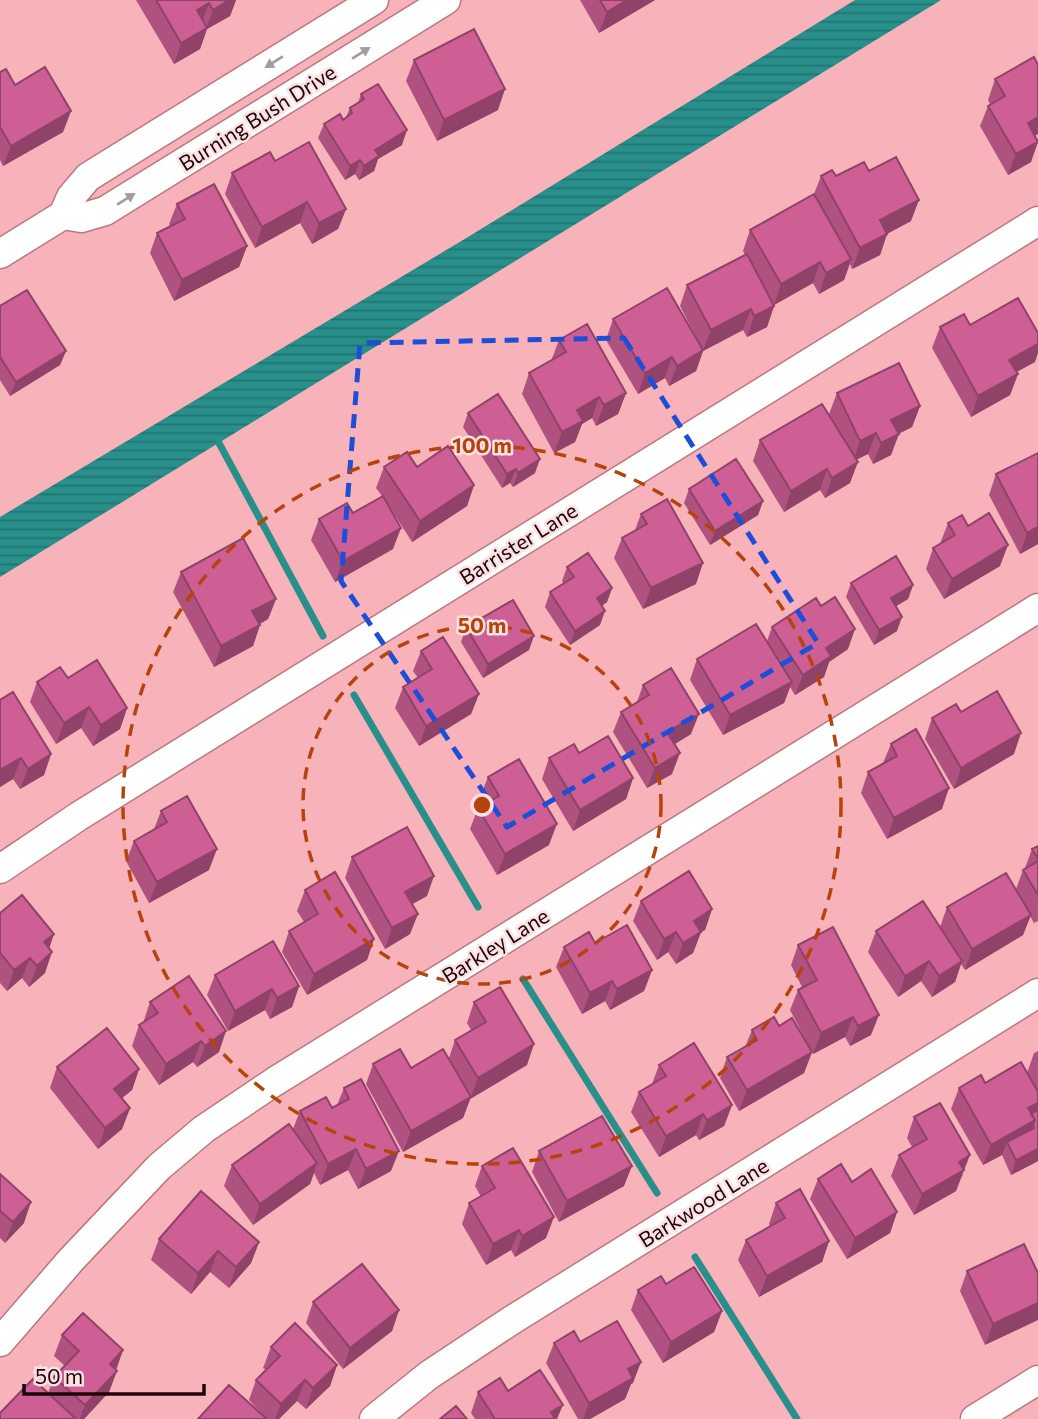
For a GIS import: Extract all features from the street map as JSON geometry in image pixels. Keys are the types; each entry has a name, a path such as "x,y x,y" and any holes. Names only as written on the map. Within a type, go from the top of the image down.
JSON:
{"street":[{"name":"Burning Bush Drive","path":"0,254 63,215 71,197 88,177 374,0"},
{"name":"Burning Bush Drive","path":"63,215 81,218 106,211 446,0"},
{"name":"Barrister Lane","path":"0,869 91,808 1038,221"},
{"name":"Barkley Lane","path":"0,1342 130,1197 204,1129 274,1082 1038,608"},
{"name":"Barkwood Lane","path":"374,1419 429,1375 512,1320 1038,993"},
{"path":"975,1419 1038,1380"}],"highlighted area":[{"path":"624,338 818,643 507,827 341,581 360,343"}],"water":[{"path":"855,0 941,0 0,577 0,517 463,240"}],"building":[{"path":"156,0 229,0 213,10 209,3 197,10 207,28 181,43"},
{"path":"600,0 627,0 607,12"},
{"path":"474,29 505,89 444,120 414,60"},
{"path":"1034,57 1038,65 1038,117 1028,123 1038,142 1016,154 988,106 1005,96 995,79"},
{"path":"45,67 71,111 11,146 0,127 0,72 6,69 15,85"},
{"path":"378,84 407,130 375,150 379,156 364,166 360,160 350,166 324,124 340,114 343,120 352,113 350,108 364,99 361,94"},
{"path":"309,142 346,209 319,223 307,202 262,227 232,173 270,152 275,161"},
{"path":"896,157 919,200 880,220 887,234 860,248 821,176 832,170 836,176 864,162 869,171"},
{"path":"214,184 247,246 182,280 157,233 185,219 177,204"},
{"path":"814,194 851,259 826,273 820,262 781,284 750,230"},
{"path":"747,254 774,306 754,316 751,309 711,330 687,285"},
{"path":"667,288 703,350 677,366 672,357 645,373 613,319"},
{"path":"27,290 66,351 16,382 0,357 0,306"},
{"path":"1018,298 1038,333 1038,344 1009,360 1018,374 978,396 940,327 964,314 970,325"},
{"path":"587,324 626,393 604,405 599,397 577,410 583,421 562,432 529,373 566,352 559,340"},
{"path":"899,363 920,406 891,420 899,434 881,443 876,433 860,441 837,393"},
{"path":"498,394 540,459 518,473 516,469 507,474 468,413"},
{"path":"822,404 858,462 832,478 827,469 791,491 760,440"},
{"path":"448,446 474,485 420,521 384,467 407,452 417,467"},
{"path":"1038,453 1038,527 1027,533 996,474"},
{"path":"736,459 763,501 715,531 689,489"},
{"path":"383,496 401,528 343,561 319,519 347,503 353,513"},
{"path":"667,499 703,563 651,588 622,538 647,524 641,514"},
{"path":"989,513 1008,545 952,579 933,548 955,535 948,523 962,515 968,526"},
{"path":"243,538 276,599 252,611 260,625 221,646 181,572"},
{"path":"588,553 612,588 597,598 605,611 575,631 550,592 574,577 567,567"},
{"path":"896,556 913,585 891,598 902,617 879,630 851,583"},
{"path":"835,597 855,629 826,648 831,656 803,675 772,627 816,598 821,606"},
{"path":"513,600 534,636 488,664 466,627"},
{"path":"756,624 792,682 730,715 697,659"},
{"path":"443,637 479,694 426,726 403,687 432,669 421,651"},
{"path":"97,660 127,708 101,725 89,707 64,723 37,682 60,667 68,678"},
{"path":"671,668 699,714 667,732 680,753 655,768 621,712 649,695 643,685"},
{"path":"997,691 1021,733 961,768 932,718 956,704 961,712"},
{"path":"13,692 51,754 28,769 21,758 0,770 0,700"},
{"path":"916,729 949,788 894,818 868,772 897,756 891,744"},
{"path":"608,736 633,778 580,810 549,758 574,744 579,753"},
{"path":"519,759 557,824 505,854 478,808 499,796 488,777"},
{"path":"187,796 217,849 157,882 134,841 167,822 161,811"},
{"path":"407,827 434,876 405,892 418,914 392,928 352,857"},
{"path":"1038,846 1038,859 1032,849"},
{"path":"1038,861 1038,895 1023,870"},
{"path":"689,871 712,909 694,921 701,932 683,943 676,932 664,939 641,901"},
{"path":"335,872 374,939 314,974 289,931 318,914 305,890"},
{"path":"1006,873 1031,915 972,949 947,907"},
{"path":"22,895 54,934 44,942 52,952 37,966 30,958 14,970 0,953 0,913"},
{"path":"923,901 962,961 939,976 929,961 905,976 876,931"},
{"path":"627,925 652,970 617,989 612,981 590,993 564,947 589,932 595,943"},
{"path":"833,927 879,1015 858,1026 853,1017 821,1033 798,990 817,980 798,945"},
{"path":"273,941 299,986 277,998 272,989 235,1011 215,975"},
{"path":"189,976 226,1031 205,1046 201,1041 166,1064 139,1025 158,1013 150,1002"},
{"path":"500,987 534,1044 478,1078 455,1040 486,1022 474,1002"},
{"path":"774,1017 779,1026 792,1018 812,1052 747,1090 727,1057 757,1040 752,1030"},
{"path":"107,1028 139,1069 114,1089 130,1108 105,1128 57,1067"},
{"path":"694,1043 732,1105 707,1120 703,1114 666,1136 639,1092 666,1076 659,1065"},
{"path":"400,1049 411,1068 443,1049 471,1097 411,1131 373,1064"},
{"path":"1021,1062 1038,1092 1038,1103 1028,1108 1035,1120 991,1145 959,1088 981,1075 985,1083"},
{"path":"361,1079 399,1151 366,1169 356,1149 328,1164 300,1111 326,1097 332,1108 349,1099 344,1088"},
{"path":"940,1103 970,1155 959,1162 964,1170 922,1194 899,1155 927,1139 914,1117"},
{"path":"1038,1110 1038,1149 1016,1160 1007,1142 1034,1128 1035,1120 1031,1114"},
{"path":"602,1116 632,1166 567,1201 539,1151"},
{"path":"289,1124 317,1163 260,1204 232,1165"},
{"path":"513,1148 554,1217 522,1236 519,1230 493,1244 469,1203 495,1188 482,1166"},
{"path":"841,1164 852,1182 871,1169 897,1212 855,1238 818,1179"},
{"path":"0,1174 31,1202 13,1222 0,1211"},
{"path":"800,1189 829,1241 767,1276 746,1240 785,1218 776,1203"},
{"path":"201,1191 259,1242 236,1267 218,1251 198,1273 159,1239"},
{"path":"1024,1244 1038,1273 1038,1303 993,1324 967,1271"},
{"path":"362,1264 399,1310 350,1348 313,1302"},
{"path":"694,1267 722,1311 671,1342 638,1290 661,1276 666,1284"},
{"path":"83,1313 123,1350 110,1364 117,1371 85,1405 54,1377 79,1351 62,1335"},
{"path":"617,1321 641,1362 628,1369 633,1378 589,1403 554,1343 574,1331 580,1342"},
{"path":"295,1323 337,1365 313,1388 305,1380 281,1404 256,1380 280,1356 271,1347"},
{"path":"540,1370 563,1405 551,1412 555,1419 495,1419 478,1392 500,1378 508,1391"},
{"path":"33,1379 76,1419 0,1419 0,1413"},
{"path":"229,1385 267,1419 198,1419"},
{"path":"456,1406 467,1419 440,1419"}],"waterway":[{"path":"219,443 323,636"},
{"path":"354,695 478,907"},
{"path":"523,979 657,1193"},
{"path":"695,1257 797,1419"}]}
